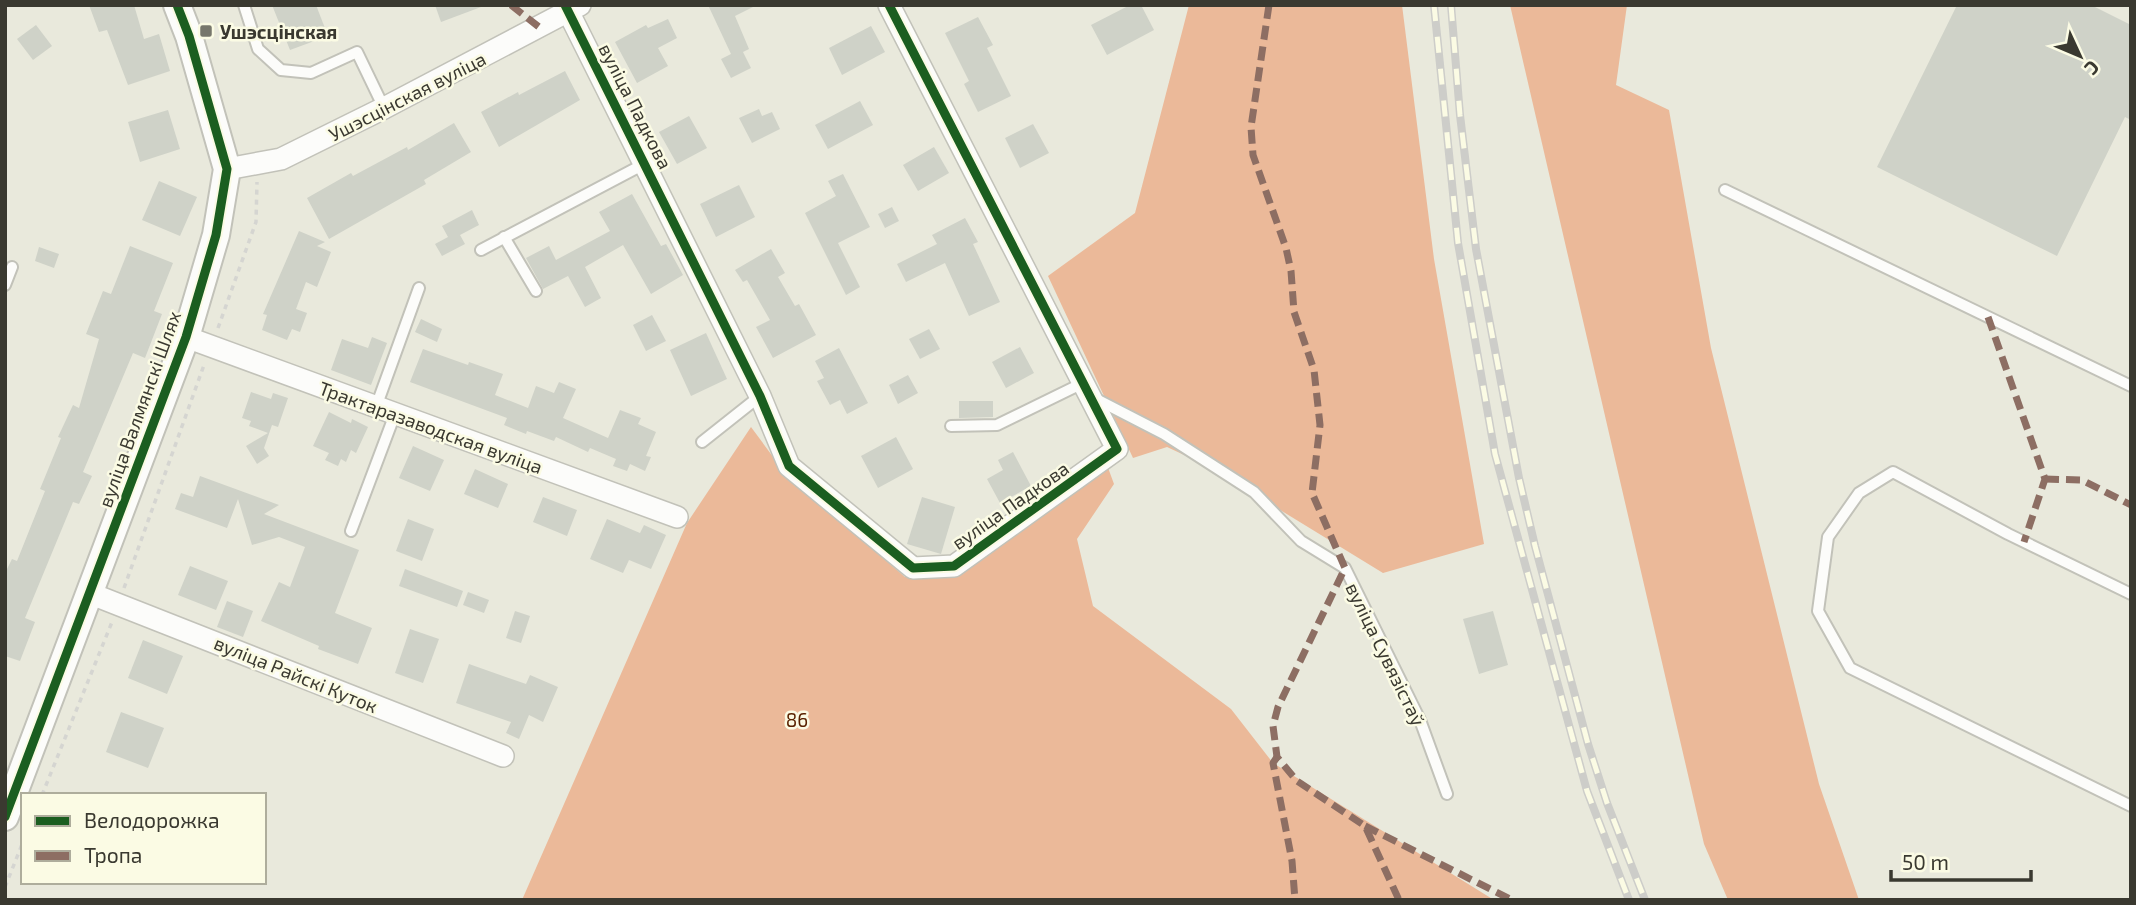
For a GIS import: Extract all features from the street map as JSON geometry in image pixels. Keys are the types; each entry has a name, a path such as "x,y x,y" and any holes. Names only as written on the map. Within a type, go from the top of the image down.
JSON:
{"street":[{"name":"вуліца Валмянскі Шлях","path":"5,817 186,337 216,235 227,169 189,36 177,5"},
{"name":"вуліца Падкова","path":"571,7 760,396 789,466 913,568 954,566 1117,449 889,5"},
{"name":"Ушэсцінская вуліца","path":"227,169 281,159 384,108 571,7"},
{"name":"Трактаразаводская вуліца","path":"186,337 677,517"},
{"name":"вуліца Райскі Куток","path":"89,593 503,756"}],"lane":[{"path":"244,5 258,50 281,70 311,73 357,52 384,108"},
{"path":"481,250 646,163"},
{"path":"1725,190 2131,386"},
{"path":"505,237 536,291"},
{"path":"5,285 12,267"},
{"path":"351,531 419,288"},
{"path":"951,426 997,425 1087,390"},
{"name":"вуліца Сувязістаў","path":"1087,390 1164,434 1254,492 1301,541 1345,568 1420,720 1447,794"},
{"path":"702,442 760,396"},
{"path":"2131,594 2008,534 1893,472 1859,494 1828,537 1818,611 1850,668 2131,806"}],"path":[{"path":"43,793 119,604 256,222 256,162"},
{"path":"5,887 21,847"}],"green space":[{"path":"1189,5 1402,5 1434,259 1484,544 1383,573 1210,467 1167,447 1133,458 1048,276 1135,213"},
{"path":"1510,5 1627,5 1616,85 1669,110 1711,348 1819,784 1859,900 1728,900 1704,844"},
{"name":"86","path":"751,427 785,473 905,577 956,575 1107,465 1114,484 1077,539 1093,606 1231,709 1273,763 1494,900 522,900 687,523"}],"building":[{"path":"89,5 134,5 144,39 159,34 170,71 128,85 107,30 99,32"},
{"path":"272,5 316,5 328,36 290,50"},
{"path":"435,5 481,5 481,7 441,22"},
{"path":"708,5 757,5 735,16 749,49 743,52 751,68 731,78 721,59 731,54"},
{"path":"1130,5 1141,5 1154,30 1107,55 1091,25"},
{"path":"1957,5 2091,5 2131,25 2131,120 2125,117 2057,256 1877,167"},
{"path":"978,17 993,45 987,48 1011,96 978,112 964,84 969,81 945,33"},
{"path":"668,19 677,38 658,48 668,66 637,83 615,42 646,25 648,28"},
{"path":"36,25 52,46 33,60 17,39"},
{"path":"871,26 885,52 842,75 829,48"},
{"path":"565,71 580,100 499,147 481,112"},
{"path":"860,101 873,125 828,149 815,125"},
{"path":"759,109 762,116 772,112 780,129 752,143 739,118"},
{"path":"168,110 180,149 140,162 128,122"},
{"path":"689,116 707,148 677,164 659,132"},
{"path":"454,123 471,152 424,180 426,184 329,239 307,198 351,173 353,176 407,147 408,150"},
{"path":"1033,124 1049,153 1020,168 1005,138"},
{"path":"934,147 949,173 918,191 903,165"},
{"path":"843,174 870,227 838,243 860,287 846,295 805,213 836,196 828,181"},
{"path":"159,181 197,197 180,236 142,220"},
{"path":"739,185 755,217 716,237 700,204"},
{"path":"632,194 661,246 666,244 683,275 651,294 623,245 585,267 601,298 585,307 568,276 543,289 526,258 549,246 556,260 610,231 599,212"},
{"path":"892,207 899,221 885,228 878,214"},
{"path":"472,210 479,225 460,235 465,244 442,256 435,244 448,237 442,226"},
{"path":"965,218 978,242 973,244 1000,302 969,316 945,263 906,282 897,264 937,244 932,235"},
{"path":"299,231 325,242 317,246 331,252 317,287 306,282 296,309 307,313 300,332 292,329 287,340 262,330 267,315 263,314"},
{"path":"130,246 173,263 154,311 162,314 145,358 133,353 83,472 92,476 79,504 73,502 25,618 35,622 20,661 5,656 5,573 12,559 17,561 45,491 40,489 61,438 58,437 73,405 79,408 99,339 86,334 103,291 111,294"},
{"path":"39,247 59,254 54,268 35,261"},
{"path":"771,249 785,273 778,277 795,306 799,304 816,335 773,358 756,327 770,320 747,280 743,282 735,270"},
{"path":"652,315 666,341 646,351 633,325"},
{"path":"421,319 442,329 437,342 415,332"},
{"path":"929,329 940,349 920,359 909,339"},
{"path":"706,333 727,379 691,396 670,350"},
{"path":"372,337 387,343 371,385 331,370 342,339 368,348"},
{"path":"1020,347 1034,373 1006,388 992,362"},
{"path":"839,348 868,403 847,414 840,400 830,405 817,381 824,378 815,361"},
{"path":"423,349 503,374 495,395 528,408 536,386 554,393 559,382 576,389 563,418 608,438 620,410 641,418 638,424 656,432 646,456 651,457 645,471 630,464 627,471 613,466 616,459 590,448 588,452 556,437 554,441 527,431 526,434 504,425 507,418 410,382"},
{"path":"908,375 918,393 898,404 889,385"},
{"path":"251,392 271,399 273,393 288,398 278,427 272,425 264,448 269,456 257,464 246,446 268,433 249,426 251,421 242,418"},
{"path":"959,401 993,401 993,417 959,418"},
{"path":"329,412 351,423 352,419 368,427 356,453 351,450 346,462 341,459 338,466 325,460 329,453 313,446"},
{"path":"896,437 913,469 878,488 861,456"},
{"path":"413,446 444,460 430,491 399,478"},
{"path":"1013,452 1031,486 1000,503 987,479 1003,470 998,460"},
{"path":"475,469 508,484 498,508 464,494"},
{"path":"200,476 279,505 264,514 359,550 335,613 372,628 358,664 318,649 319,646 261,621 279,582 290,587 305,547 279,537 252,545 238,499 227,528 175,509 181,493 193,497"},
{"path":"543,497 577,510 567,536 533,522"},
{"path":"922,497 955,507 941,554 907,544"},
{"path":"408,519 434,529 422,561 396,551"},
{"path":"607,519 640,533 644,525 666,535 651,569 629,560 623,573 590,559"},
{"path":"190,566 228,581 216,610 178,595"},
{"path":"405,569 463,591 457,607 399,586"},
{"path":"468,592 489,600 484,613 463,605"},
{"path":"227,601 253,611 243,637 217,627"},
{"path":"515,611 530,616 521,643 506,638"},
{"path":"1493,611 1508,665 1479,674 1463,619"},
{"path":"410,629 439,639 423,683 395,673"},
{"path":"143,640 183,656 167,694 128,678"},
{"path":"469,664 526,684 530,675 558,687 543,722 529,715 519,739 506,733 511,722 456,703"},
{"path":"121,712 164,728 148,768 106,752"}],"railway":[{"path":"1434,5 1458,243 1495,454 1587,791 1629,900"},
{"path":"1451,5 1460,115 1476,249 1519,478 1588,744 1607,803 1645,900"}],"marked path":[{"path":"511,5 539,27"},
{"path":"1269,5 1251,127 1253,155 1286,248 1291,271 1294,312 1314,370 1320,425 1312,493 1345,568 1278,707 1273,726 1277,757 1297,781 1365,826 1399,900"},
{"path":"1988,317 2045,479 2024,542"},
{"path":"2045,479 2082,480 2131,505"},
{"path":"1277,757 1273,763 1292,861 1295,900"},
{"path":"1365,826 1512,900"}],"cycle path":[{"path":"5,817 186,337 216,235 227,169 189,36 177,5"},
{"path":"565,5 760,396 789,466 913,568 954,566 1117,449 889,5"}],"place":[{"name":"Ушэсцінская","path":"206,31"}]}
